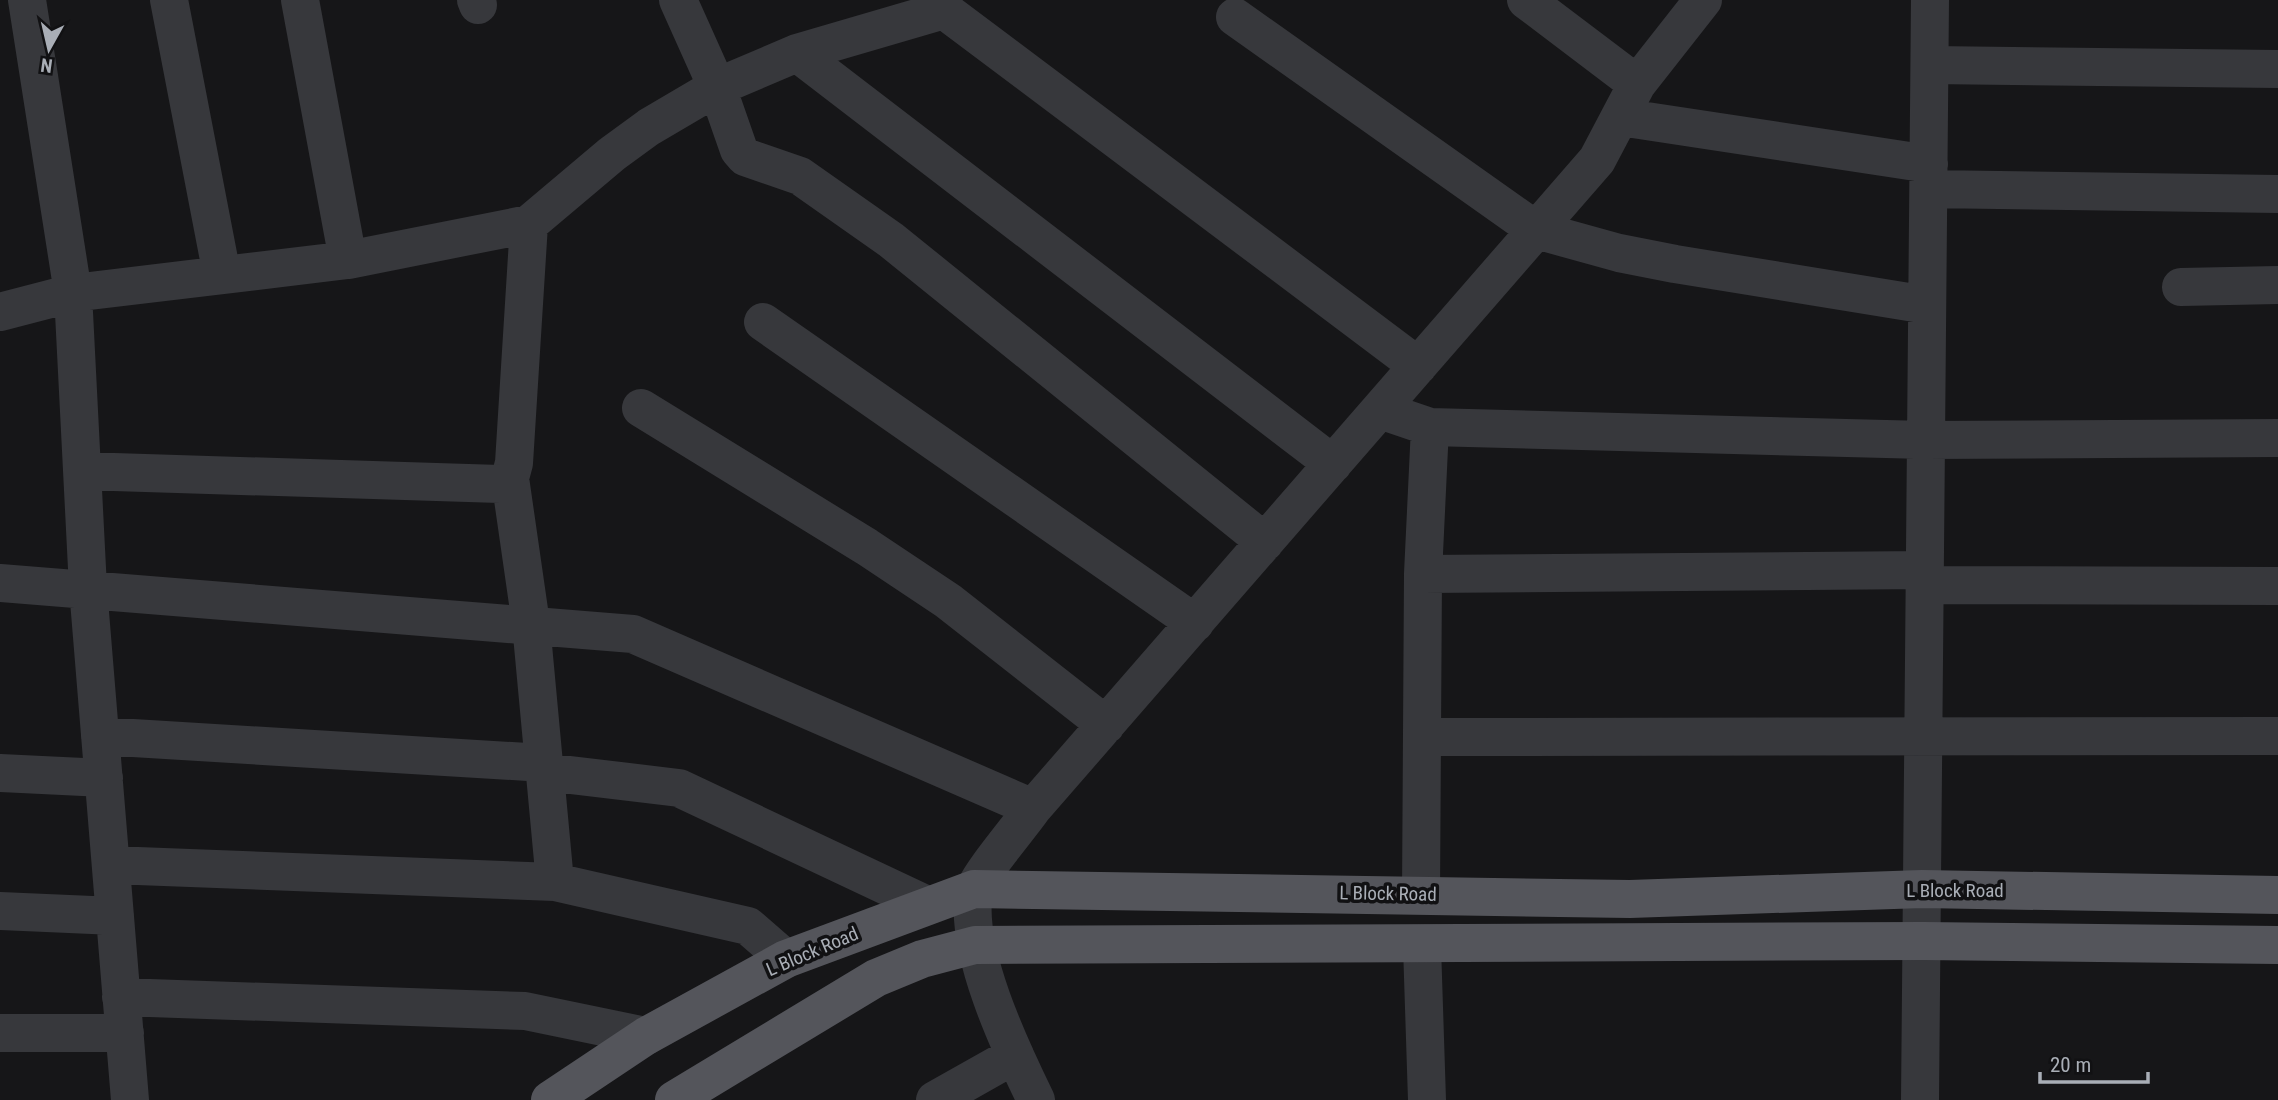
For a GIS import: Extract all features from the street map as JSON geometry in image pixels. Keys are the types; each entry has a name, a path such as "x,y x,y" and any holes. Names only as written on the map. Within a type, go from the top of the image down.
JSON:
{"main road":[{"name":"L Block Road","path":"550,1100 646,1035 786,959 974,889 1630,899 1922,888 2278,895"},
{"path":"674,1100 876,978 922,959 975,945 1422,946 1923,941 2278,945"}],"street":[{"path":"27,0 74,293 88,588 130,1100"},
{"path":"169,0 222,275"},
{"path":"300,0 348,260"},
{"path":"1527,0 1629,100 1929,176 2278,194"},
{"path":"1036,1100 1015,1055 975,945 974,889 1033,808 1597,160 1629,100 1703,0"},
{"path":"1920,1100 1930,0"},
{"path":"691,4 717,88 739,150 745,157 800,176 891,240 1265,542"},
{"path":"0,312 74,293 348,260 529,224 612,154 649,127 717,88 797,53 940,5 1418,366"},
{"path":"1235,17 1536,230 1619,253 1675,264 1927,305"},
{"path":"797,53 1333,464"},
{"path":"1931,65 2278,69"},
{"path":"529,224 514,463 510,478 531,624 555,882"},
{"path":"2181,287 2278,285"},
{"path":"763,322 1195,623"},
{"path":"641,408 867,547 948,601 1106,725"},
{"path":"1380,411 1430,427 1925,440 2278,438"},
{"path":"1421,894 1423,574 1430,427"},
{"path":"82,471 500,484 510,478"},
{"path":"1423,574 1924,578 2278,586"},
{"path":"0,583 633,634 1033,808"},
{"path":"100,736 544,768 679,788 927,905"},
{"path":"1422,737 2278,736"},
{"path":"0,773 104,778"},
{"path":"111,865 555,882 748,926 786,959"},
{"path":"0,911 115,916"},
{"path":"1422,946 1426,1100"},
{"path":"0,1033 123,1015 525,1011 646,1035"},
{"path":"935,1100 1015,1055"}]}
